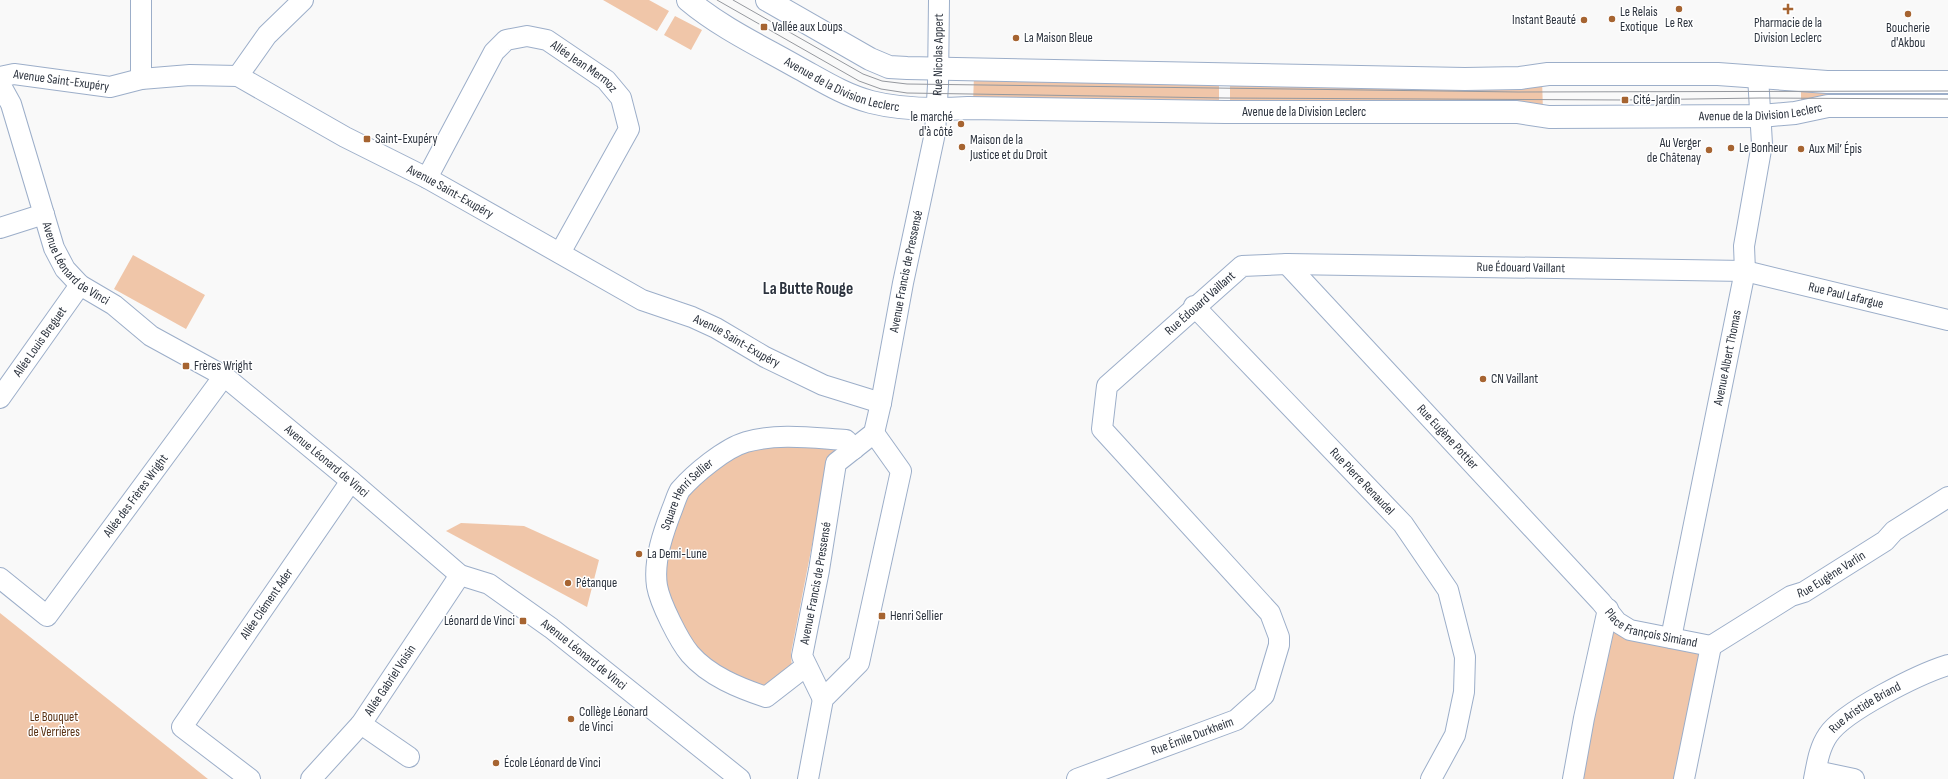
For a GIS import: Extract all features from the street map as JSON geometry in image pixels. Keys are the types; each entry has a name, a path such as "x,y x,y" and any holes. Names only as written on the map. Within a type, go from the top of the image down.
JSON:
{"main road":[{"name":"Avenue de la Division Leclerc","path":"688,0 700,10 760,46 859,99 886,105 937,110 975,108 1225,112 1517,112 1549,117 1761,116 1795,113 1828,106 1948,106"},
{"name":"Avenue de la Division Leclerc","path":"767,0 843,44 890,67 938,70 1465,79 1520,78 1548,74 1718,74 1828,82 1948,82"}],"street":[{"path":"141,0 141,79"},
{"path":"238,76 267,35 303,0"},
{"name":"Rue Nicolas Appert","path":"937,110 939,0"},
{"name":"Allée Jean Mermoz","path":"427,178 494,52 506,40 527,36 547,40 606,80 621,98 629,129 560,253"},
{"name":"Avenue Saint-Exupéry","path":"0,77 14,74 110,86 141,79 190,75 238,76 345,137 427,178 642,300 692,317 716,328 765,357 823,385 881,403"},
{"name":"Avenue Albert Thomas","path":"1671,638 1744,271 1744,246 1762,144 1758,76"},
{"name":"Avenue Léonard de Vinci","path":"0,84 11,104 54,248 65,269 80,285 114,305 151,336 224,376 351,481 460,575 489,584 551,628 740,779"},
{"name":"Avenue Francis de Pressensé","path":"823,699 802,656 819,570 836,463 874,433 934,133 937,110"},
{"path":"0,228 26,221 44,214"},
{"name":"Rue Édouard Vaillant","path":"1275,657 1279,638 1270,613 1102,429 1106,386 1194,306 1242,266 1287,264 1744,271"},
{"name":"Rue Eugène Pottier","path":"1287,264 1608,609"},
{"name":"Rue Paul Lafargue","path":"1744,271 1948,320"},
{"name":"Allée Louis Breguet","path":"0,398 80,285"},
{"name":"Rue Pierre Renaudel","path":"1194,306 1402,524 1448,590 1465,657 1464,692 1455,735 1431,779"},
{"name":"Allée des Frères Wright","path":"0,578 47,616 224,376"},
{"path":"808,779 823,699 859,663 902,471 874,433"},
{"name":"Square Henri Sellier","path":"806,666 766,697 747,691 716,676 690,654 668,618 657,586 658,554 662,534 680,491 715,458 745,442 782,437 846,440 854,449"},
{"name":"Allée Clément Ader","path":"250,779 182,727 351,481"},
{"name":"Rue Eugène Varlin","path":"1711,646 1791,596 1804,592 1885,541 1894,531 1948,497"},
{"name":"Allée Gabriel Voisin","path":"311,779 361,724 460,575"},
{"name":"Place François Simiand","path":"1608,609 1617,622 1630,630 1711,646 1684,779"},
{"name":"Place François Simiand","path":"1573,779 1584,718 1608,609"},
{"name":"Rue Émile Durkheim","path":"1078,779 1236,720 1264,695 1275,657"},
{"name":"Rue Aristide Briand","path":"1815,775 1822,746 1828,736 1847,716 1932,670 1948,665"},
{"path":"361,724 409,757"},
{"path":"1815,775 1854,779"}],"green space":[{"path":"603,0 649,0 669,11 657,31"},
{"path":"675,16 702,30 691,50 664,35"},
{"path":"974,76 1219,79 1219,107 973,103"},
{"path":"1542,79 1543,111 1230,107 1230,80"},
{"path":"1801,82 1948,87 1948,103 1801,107"},
{"path":"133,255 205,295 186,329 114,289"},
{"path":"841,443 829,458 791,653 792,670 760,693 689,646 671,610 663,574 667,535 684,496 719,461 756,446"},
{"name":"Pétanque","path":"461,523 524,526 599,560 587,607 446,531"},
{"path":"1608,609 1617,622 1711,646 1684,779 1573,779"},
{"name":"Le Bouquet de Verrières","path":"0,613 208,779 0,779"}],"tram line":[{"path":"717,0 859,81 881,89 907,93 1225,98 1625,100 1760,98 1948,99"},
{"path":"733,0 863,74 882,81 907,84 1518,92 1948,91"}],"place":[{"name":"Le Rex","path":"1679,9"},
{"name":"Pharmacie de la Division Leclerc","path":"1788,9"},
{"name":"Boucherie d'Akbou","path":"1908,14"},
{"name":"Le Relais Exotique","path":"1612,19"},
{"name":"Instant Beauté","path":"1584,20"},
{"name":"Vallée aux Loups","path":"764,27"},
{"name":"La Maison Bleue","path":"1016,38"},
{"name":"Cité-Jardin","path":"1625,100"},
{"name":"le marché d'à côté","path":"961,124"},
{"name":"Saint-Exupéry","path":"367,139"},
{"name":"Maison de la Justice et du Droit","path":"962,147"},
{"name":"Le Bonheur","path":"1731,148"},
{"name":"Aux Mil’ Épis","path":"1801,149"},
{"name":"Au Verger de Châtenay","path":"1709,150"},
{"name":"Frères Wright","path":"186,366"},
{"name":"CN Vaillant","path":"1483,379"},
{"name":"La Demi-Lune","path":"639,554"},
{"name":"Pétanque","path":"568,583"},
{"name":"Henri Sellier","path":"882,616"},
{"name":"Léonard de Vinci","path":"523,621"},
{"name":"Collège Léonard de Vinci","path":"571,719"},
{"name":"École Léonard de Vinci","path":"496,763"}],"district":[{"name":"La Butte Rouge","path":"808,289"}]}
